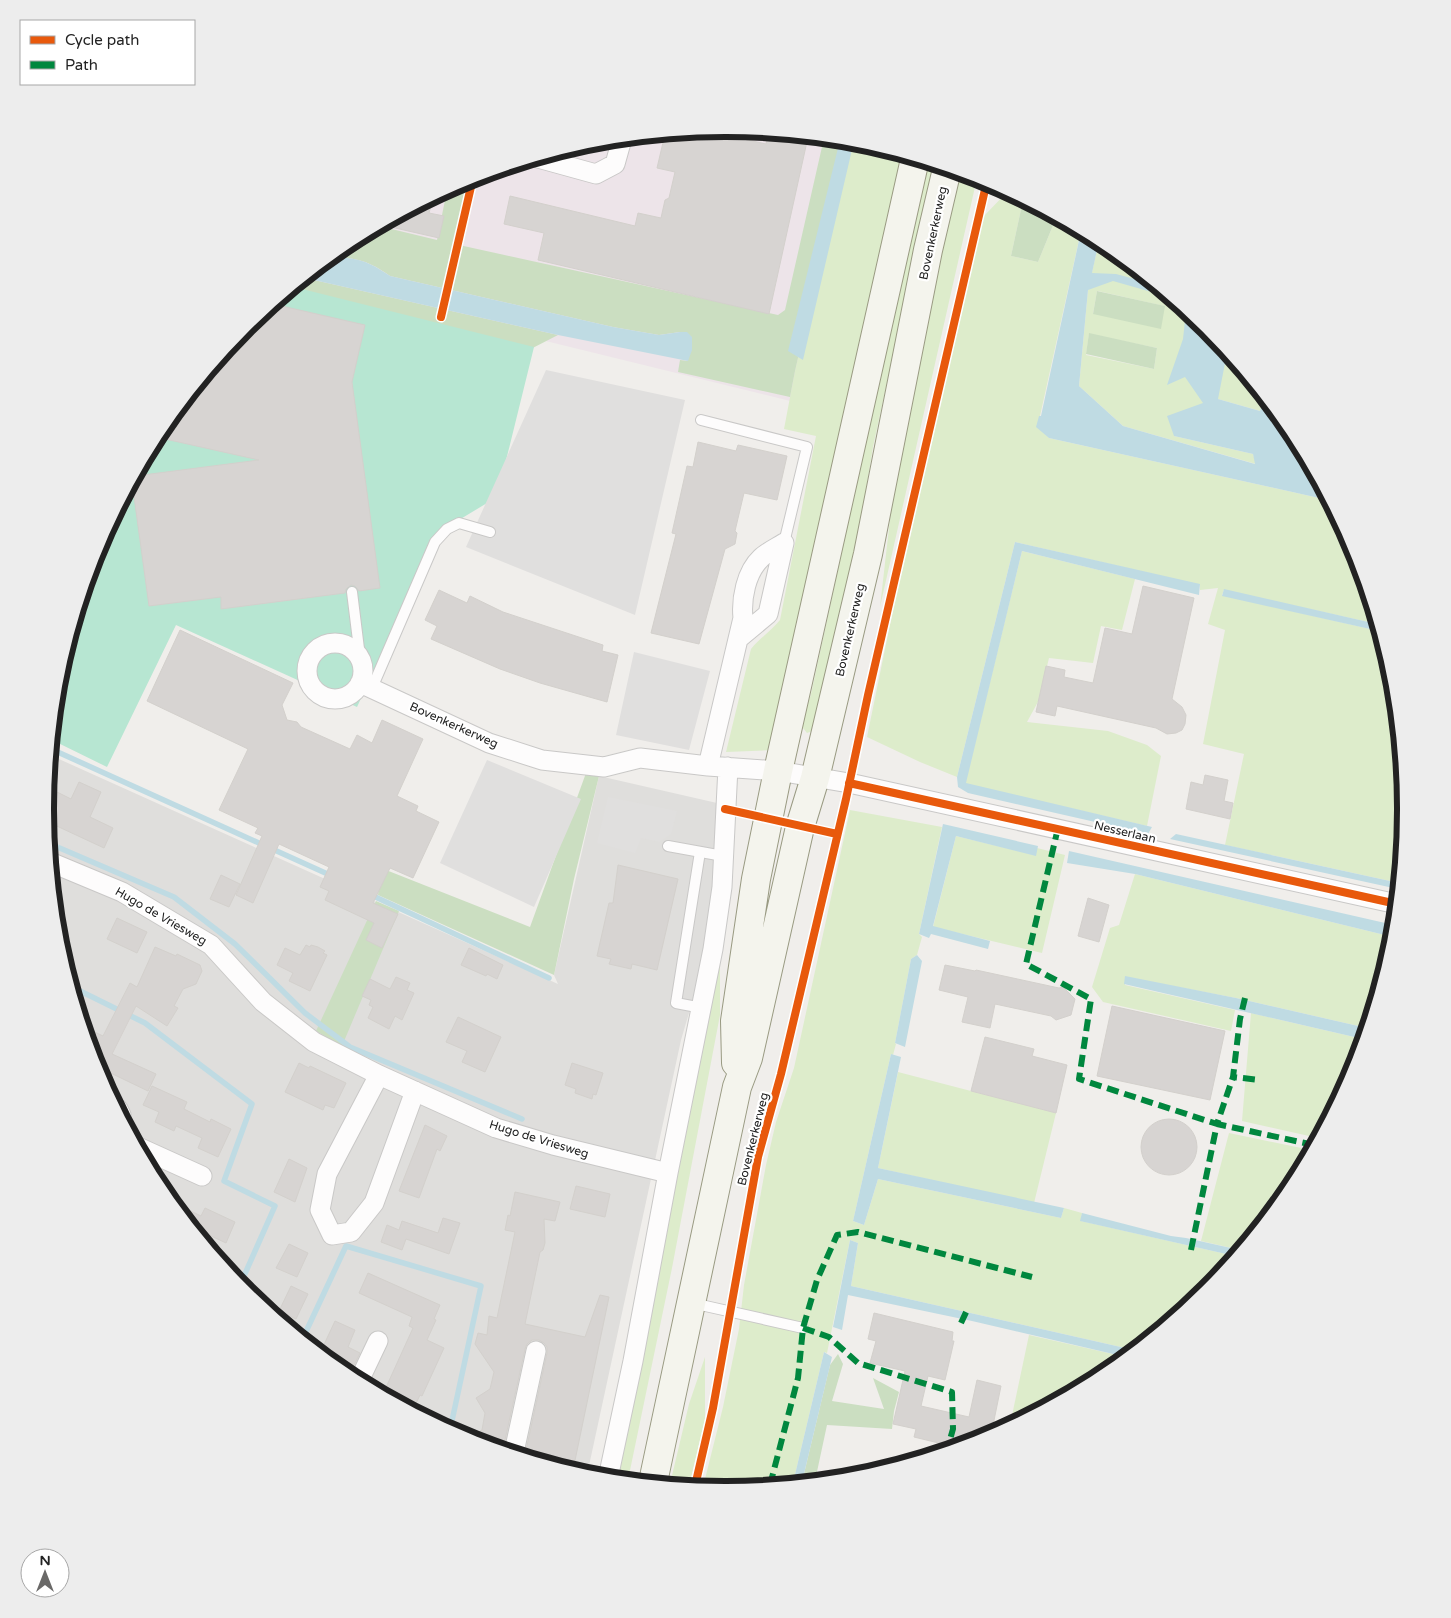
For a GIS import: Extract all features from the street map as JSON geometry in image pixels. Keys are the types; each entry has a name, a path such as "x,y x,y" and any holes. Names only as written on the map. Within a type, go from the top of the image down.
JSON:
{"main road":[{"name":"Bovenkerkerweg","path":"737,1087 735,1021 756,879 778,771 914,165"},
{"name":"Bovenkerkerweg","path":"654,1476 737,1087 748,1058 800,827 815,778 868,554 928,250 945,175"}],"street":[{"path":"549,161 596,174 615,164 620,146"},
{"path":"738,640 768,614 784,543"},
{"path":"708,766 743,618 742,607 750,574 760,559 784,543"},
{"path":"331,643 343,644 350,647 360,657 366,685 358,687 349,695 339,699 326,698 316,692 310,683 307,665 312,654 321,646 331,643"},
{"name":"Bovenkerkerweg","path":"366,685 489,743 542,760 604,767 640,758 708,766 778,771"},
{"path":"610,1470 714,949 722,887 728,767"},
{"name":"Nesserlaan","path":"778,771 849,783 901,796 958,806 1391,903"},
{"name":"Hugo de Vriesweg","path":"56,865 122,892 211,945 263,1002 314,1042 378,1075 496,1128 553,1145 668,1173"},
{"path":"378,1075 327,1174 320,1210 332,1235 351,1232 374,1203 415,1091"},
{"path":"148,1152 202,1176"},
{"path":"362,1374 378,1341"},
{"path":"515,1447 536,1351"}],"lane":[{"path":"700,420 807,447 784,543"},
{"path":"366,685 435,542 447,529 459,523 490,532"},
{"path":"352,592 360,657"},
{"path":"668,846 723,856"},
{"path":"700,852 676,1003 702,1008"},
{"path":"692,1303 803,1328"}],"shaded area":[{"path":"726,137 813,143 858,150 839,413 309,283 352,250 428,207 468,188 552,160 594,150 638,143"},
{"path":"546,370 685,400 635,615 466,547"},
{"path":"634,652 710,671 689,750 616,735"},
{"path":"56,758 558,984 554,975 599,776 717,803 717,918 681,1040 589,1467 552,1458 468,1430 390,1391 352,1368 283,1314 220,1252 167,1182 144,1145 123,1106 89,1025 67,940 59,897 55,853"},
{"path":"487,760 581,799 534,907 440,863"},
{"path":"608,797 677,811 671,834 659,842 641,838 635,853 597,843"}],"green space":[{"path":"823,145 846,148 790,397 678,372 680,360 688,361 680,332 659,335 613,327 390,276 363,261 342,258 388,228 437,240 445,199 469,187 459,245 778,315 785,310"},
{"path":"846,148 902,161 773,750 726,752 751,649 780,620 816,436 784,429 795,371"},
{"path":"921,167 933,170 873,447 854,563 815,730 807,733 803,728 803,719 811,694 841,556 867,417"},
{"path":"957,179 975,185 880,607 900,431"},
{"path":"1002,197 1022,206 1011,256 1038,262 1054,223 1079,238 1039,416 1049,438 1321,498 1346,552 1362,593 1370,623 1224,590 1222,595 1372,629 1392,721 1396,765 1397,809 1393,882 1225,845 1244,754 1203,744 1225,630 1208,624 1218,588 1200,590 1200,585 1015,542 957,777 867,737 893,610 984,216"},
{"path":"1022,206 1054,223 1038,262 1011,256"},
{"path":"1097,249 1168,304 1200,334 1231,366 1262,405 1260,411 1218,399 1174,436 1253,454 1256,464 1123,426 1079,386 1088,290","holes":["1098,291 1164,306 1093,314","1089,334 1157,348 1154,369 1086,355"]},
{"path":"313,280 558,335 519,355 295,294"},
{"path":"301,289 534,347 497,497 439,532 357,707 176,625 107,767 57,742 67,678 89,593 123,512 167,436 220,366 251,334"},
{"path":"1097,291 1165,306 1161,329 1093,314"},
{"path":"1089,333 1157,348 1154,369 1086,354"},
{"path":"1022,551 1135,579 1122,630 1101,626 1093,663 1049,658 1039,700 1027,722 1108,731 1147,745 1161,756 1147,826 965,784"},
{"path":"586,773 599,776 574,879 554,975 378,895 379,885 386,870 530,927"},
{"path":"850,810 942,827 919,934 922,937 917,955 911,959 896,1044 893,1055 891,1054 853,1221 864,1225 878,1179 1061,1218 1064,1208 1082,1213 1081,1221 1229,1255 1168,1314 1126,1348 851,1286 858,1243 850,1240 827,1353 824,1352 794,1477 726,1481 705,1480 723,1407 739,1329 744,1285 766,1165 776,1122 794,1068"},
{"path":"956,836 1035,855 1037,848 1065,855 1042,953 933,927"},
{"path":"1135,874 1385,935 1361,1027 1236,998 1125,977 1125,985 1235,1010 1231,1031 1103,1002 1092,987 1110,928 1119,925"},
{"path":"376,901 399,911 342,1046 316,1031"},
{"path":"720,960 720,1015 672,1268 629,1474 617,1472"},
{"path":"1251,1013 1357,1038 1328,1106 1312,1137 1242,1121"},
{"path":"898,1072 1056,1113 1034,1203 878,1168"},
{"path":"1229,1133 1305,1149 1284,1182 1234,1249 1201,1241"},
{"path":"1029,1335 1117,1355 1061,1391 1012,1416"},
{"path":"838,1354 843,1364 832,1401 884,1409 873,1378 899,1392 892,1429 827,1425 816,1474 803,1476 830,1365"},
{"path":"705,1357 705,1419 691,1479 671,1478 689,1404"}],"water":[{"path":"838,147 852,149 803,360 788,351"},
{"path":"1079,238 1097,249 1092,273 1116,274 1139,280 1154,293 1113,281 1088,290 1079,386 1123,426 1255,464 1253,454 1174,436 1167,416 1203,403 1185,377 1167,385 1183,339 1185,320 1226,360 1218,399 1260,411 1262,405 1284,436 1321,498 1049,438 1036,427 1039,416 1041,416"},
{"path":"342,258 349,258 363,261 390,276 613,327 659,335 687,332 692,337 692,350 688,361 558,335 313,280"},
{"path":"1015,542 1200,584 1199,595 1022,551 966,783 1152,827 1148,834 968,793 958,787 957,777"},
{"path":"1224,589 1370,622 1372,630 1222,596"},
{"path":"943,824 1038,846 1036,856 956,836 933,926 990,941 988,949 931,934 929,938 919,934"},
{"path":"1176,834 1393,882 1393,888 1170,839"},
{"path":"1069,851 1387,923 1385,935 1135,874 1067,863"},
{"path":"917,955 922,961 905,1047 895,1043 911,959"},
{"path":"1125,976 1236,998 1361,1027 1357,1038 1124,984"},
{"path":"891,1054 901,1057 878,1168 1064,1208 1061,1218 878,1179 864,1225 853,1221"},
{"path":"1082,1213 1171,1236 1234,1249 1229,1255 1080,1221"},
{"path":"850,1240 858,1243 851,1286 1126,1348 1117,1355 972,1321 848,1295 842,1330 833,1327"},
{"path":"824,1352 832,1357 803,1476 794,1477"}],"building":[{"path":"726,137 766,144 767,139 807,142 769,314 538,260 544,233 504,224 510,196 635,226 638,213 661,218 665,200 669,198 675,172 657,168 663,141"},
{"path":"431,206 429,213 444,216 439,238 390,227"},
{"path":"281,306 365,325 352,382 380,588 359,591 355,586 351,585 346,589 345,593 221,609 221,597 149,606 133,493 143,475 259,460 165,439 220,366"},
{"path":"698,442 736,451 738,445 787,456 777,500 744,493 735,531 737,533 735,544 725,549 699,644 651,633 676,534 672,533 687,466 693,467"},
{"path":"1143,586 1194,598 1172,699 1182,707 1186,715 1182,730 1167,734 1156,728 1057,706 1055,716 1036,712 1046,666 1065,670 1064,677 1093,683 1105,628 1132,634"},
{"path":"439,590 467,603 470,596 503,612 603,645 602,651 618,655 607,702 540,683 500,669 431,639 437,626 425,620"},
{"path":"180,630 293,683 282,705 287,720 297,722 301,727 350,749 357,735 372,743 382,720 423,739 397,796 418,806 416,811 439,822 413,878 390,868 373,903 398,914 382,948 366,940 374,923 325,900 329,891 320,887 329,867 279,844 253,903 236,895 262,836 255,833 258,828 219,810 248,749 147,701"},
{"path":"1205,775 1228,780 1224,801 1233,803 1230,819 1186,809 1191,782 1203,785"},
{"path":"79,782 101,792 90,817 113,828 104,848 54,825 54,791 71,799"},
{"path":"618,865 678,879 657,970 632,964 631,969 609,964 611,959 597,956 609,903 613,903"},
{"path":"221,875 240,884 229,907 210,899"},
{"path":"1088,898 1109,905 1099,942 1078,936"},
{"path":"117,918 147,932 137,953 107,939"},
{"path":"306,945 318,947 325,951 323,953 327,955 310,991 289,981 293,973 277,965 285,948 300,955"},
{"path":"155,947 176,956 177,954 200,965 202,971 196,984 183,989 174,1006 178,1008 167,1026 136,1006 112,1054 156,1074 148,1091 107,1072 91,1030 103,1036 130,983 137,987"},
{"path":"469,948 503,965 497,979 461,965"},
{"path":"945,965 1059,988 1063,987 1075,999 1071,1015 1056,1020 1051,1016 995,1004 990,1028 962,1022 968,997 939,990"},
{"path":"396,977 410,983 407,990 414,993 402,1020 395,1016 389,1029 368,1018 373,1007 369,1005 371,1000 362,996 370,979 390,989"},
{"path":"1112,1006 1225,1031 1210,1100 1097,1076"},
{"path":"458,1017 501,1037 485,1072 462,1062 467,1051 446,1042"},
{"path":"985,1037 1034,1049 1032,1056 1067,1065 1056,1113 971,1091"},
{"path":"299,1063 309,1068 310,1066 346,1083 334,1108 325,1105 323,1110 285,1092"},
{"path":"572,1063 603,1073 596,1095 593,1094 592,1099 575,1093 576,1089 565,1085"},
{"path":"152,1086 187,1102 184,1109 210,1122 211,1119 231,1129 218,1157 198,1148 202,1138 176,1126 174,1131 155,1122 159,1112 143,1105"},
{"path":"1163,1119 1175,1119 1185,1123 1193,1131 1197,1147 1193,1163 1185,1171 1175,1175 1163,1175 1153,1171 1145,1163 1141,1153 1141,1141 1145,1131 1153,1123"},
{"path":"425,1125 447,1136 440,1151 437,1149 419,1198 399,1191"},
{"path":"289,1159 307,1168 295,1202 274,1192"},
{"path":"576,1186 610,1194 605,1217 570,1209"},
{"path":"515,1192 560,1202 555,1221 544,1219 545,1243 543,1250 540,1252 525,1324 585,1337 600,1295 609,1297 574,1463 526,1450 547,1353 547,1347 539,1340 532,1340 525,1349 504,1443 477,1433 482,1430 485,1413 476,1398 490,1389 494,1372 475,1344 478,1333 487,1335 489,1316 497,1318 515,1232 505,1230 508,1215 510,1216"},
{"path":"205,1208 235,1222 226,1243 209,1235 208,1237 186,1209 201,1216"},
{"path":"443,1218 460,1223 449,1254 406,1239 402,1250 381,1242 387,1225 399,1230 402,1221 438,1233"},
{"path":"289,1244 308,1253 297,1277 276,1268"},
{"path":"368,1273 440,1305 427,1340 444,1348 422,1396 420,1395 416,1404 386,1388 413,1328 409,1326 412,1317 359,1293"},
{"path":"291,1286 308,1294 296,1319 279,1310"},
{"path":"874,1313 953,1332 952,1341 954,1341 945,1380 928,1376 921,1406 969,1417 977,1380 1001,1386 993,1425 943,1444 914,1437 916,1429 893,1424 905,1371 870,1363 876,1341 868,1339"},
{"path":"335,1321 355,1330 348,1347 360,1353 354,1365 340,1359 323,1347"}],"waterway":[{"path":"56,751 332,876"},
{"path":"55,846 174,897 235,944 305,1013 350,1047 522,1119"},
{"path":"369,894 549,978"},
{"path":"79,991 145,1023 252,1104 224,1181 275,1206 244,1277"},
{"path":"306,1333 346,1246 481,1286 452,1422"}],"marked path":[{"path":"1058,828 1026,964 1091,999 1079,1079 1217,1124 1233,1077"},
{"path":"1245,998 1240,1019 1233,1077 1260,1080"},
{"path":"1191,1250 1217,1124 1308,1144"},
{"path":"772,1479 798,1378 803,1328 817,1280 837,1235 858,1232 1032,1277"},
{"path":"961,1323 968,1308"},
{"path":"803,1328 829,1337 858,1363 952,1392 953,1429 949,1442"}],"cycle path":[{"path":"441,317 471,187"},
{"path":"696,1480 713,1408 758,1157 781,1074 846,799 868,695 985,189"},
{"path":"849,783 1391,903"},
{"path":"725,809 837,834"}]}
